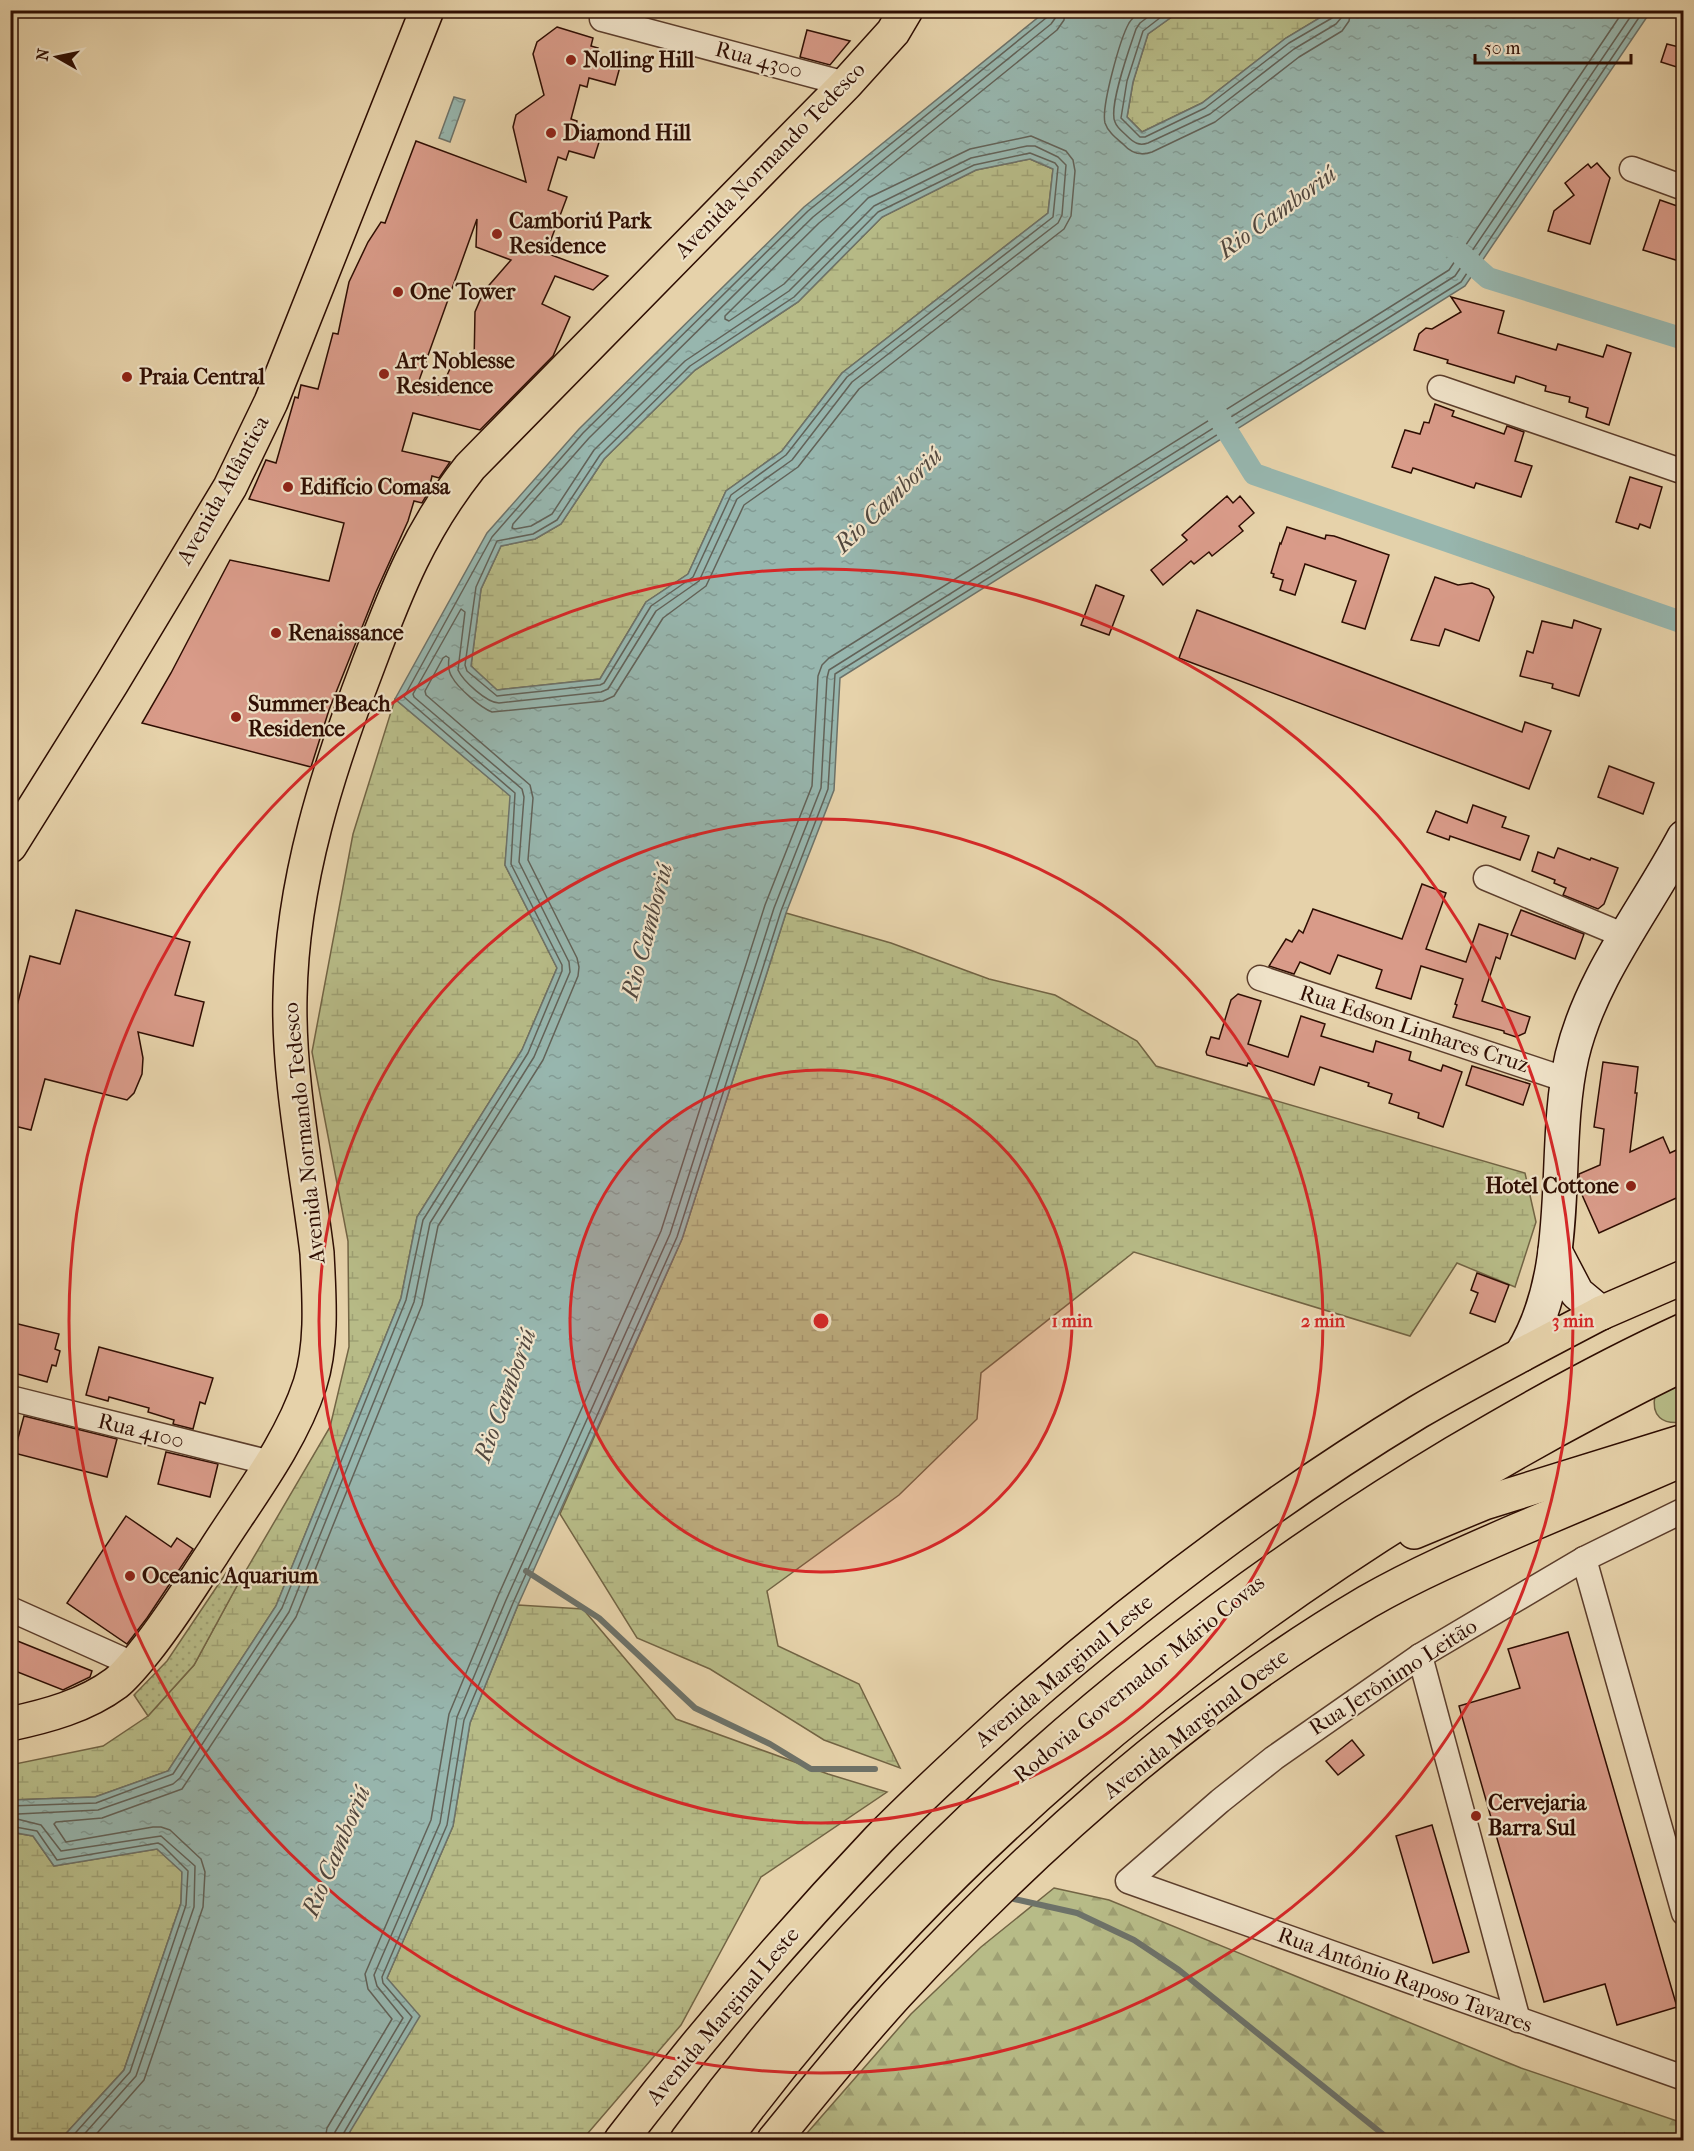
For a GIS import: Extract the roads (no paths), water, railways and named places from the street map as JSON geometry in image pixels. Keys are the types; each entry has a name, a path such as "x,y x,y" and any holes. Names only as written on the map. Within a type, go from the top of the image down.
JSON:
{"main road":[{"name":"Avenida Atlântica","path":"10,846 118,674 230,487 271,402 427,10"},
{"name":"Avenida Normando Tedesco","path":"10,1724 64,1710 116,1683 135,1665 164,1629 271,1463 311,1382 318,1337 319,1286 290,1032 295,933 320,803 335,754 394,596 436,512 470,466 846,84 893,32 906,10"},
{"path":"1521,1355 1542,1313 1555,1251 1561,1143 1568,1080 1580,1029 1625,936 1673,863 1683,837"},
{"path":"1555,1251 1577,1293 1602,1313"},
{"name":"Avenida Marginal Leste","path":"621,2140 723,2013 880,1837 975,1747 1068,1664 1190,1566 1305,1484 1419,1412 1602,1313 1683,1277"},
{"name":"Rodovia Governador Mário Covas","path":"687,2140 790,2011 911,1878 1024,1770 1156,1659 1293,1555 1362,1509 1544,1401 1683,1330"},
{"name":"Rodovia Governador Mário Covas","path":"724,2140 803,2041 874,1959 1006,1826 1153,1699 1274,1607 1335,1564 1494,1464 1569,1422 1683,1364"},
{"path":"1335,1564 1484,1503 1683,1442"},
{"name":"Avenida Marginal Oeste","path":"774,2140 896,1995 972,1917 1046,1846 1142,1760 1221,1700 1314,1635 1368,1602 1434,1567 1683,1459"}],"street":[{"name":"Rua 4300","path":"603,15 846,84"},
{"path":"1632,169 1683,188"},
{"path":"1440,388 1683,472"},
{"path":"1486,878 1625,936"},
{"name":"Rua Edson Linhares Cruz","path":"1260,978 1568,1080"},
{"name":"Rua 4100","path":"10,1398 271,1463"},
{"name":"Rua Jerônimo Leitão","path":"1128,1881 1221,1800 1274,1758 1419,1656 1584,1559 1683,1510"},
{"path":"1584,1559 1683,1912"},
{"path":"10,1610 135,1665"},
{"path":"1419,1656 1518,2020"},
{"name":"Rua Antônio Raposo Tavares","path":"1128,1881 1683,2078"}],"water":[{"name":"Rio Camboriú","path":"1046,11 1180,11 1148,34 1133,82 1127,117 1142,132 1202,103 1286,38 1331,11 1651,11 1465,286 840,678 834,790 786,913 682,1239 518,1605 470,1723 453,1826 387,1978 420,2016 345,2140 60,2140 124,2070 181,1903 182,1872 157,1849 54,1866 33,1836 11,1832 11,1800 95,1797 168,1771 276,1606 401,1298 417,1217 522,1050 557,968 505,865 510,796 395,699 487,533 579,429 804,207","holes":["1030,159 1053,169 1048,213 842,373 782,451 726,491 688,574 646,602 600,679 497,690 471,666 481,589 501,546 535,539 561,524 604,459 695,370 798,302 882,217 976,170"]},
{"path":"454,97 465,100 450,142 439,138"}],"waterway":[{"path":"1454,248 1488,278 1684,339"},
{"path":"1213,408 1254,474 1684,623"},
{"path":"526,1571 599,1618 695,1708 770,1744 811,1769 875,1769"},
{"path":"1014,1899 1077,1913 1134,1940 1179,1970 1390,2140"}],"place":[{"name":"Nolling Hill","path":"571,60"},
{"name":"Diamond Hill","path":"551,133"},
{"name":"Camboriú Park Residence","path":"497,234"},
{"name":"One Tower","path":"398,292"},
{"name":"Art Noblesse Residence","path":"384,374"},
{"name":"Praia Central","path":"127,377"},
{"name":"Edifício Comasa","path":"288,487"},
{"name":"Renaissance","path":"276,633"},
{"name":"Summer Beach Residence","path":"236,717"},
{"name":"Hotel Cottone","path":"1631,1186"},
{"name":"Oceanic Aquarium","path":"130,1576"},
{"name":"Cervejaria Barra Sul","path":"1476,1816"}]}
